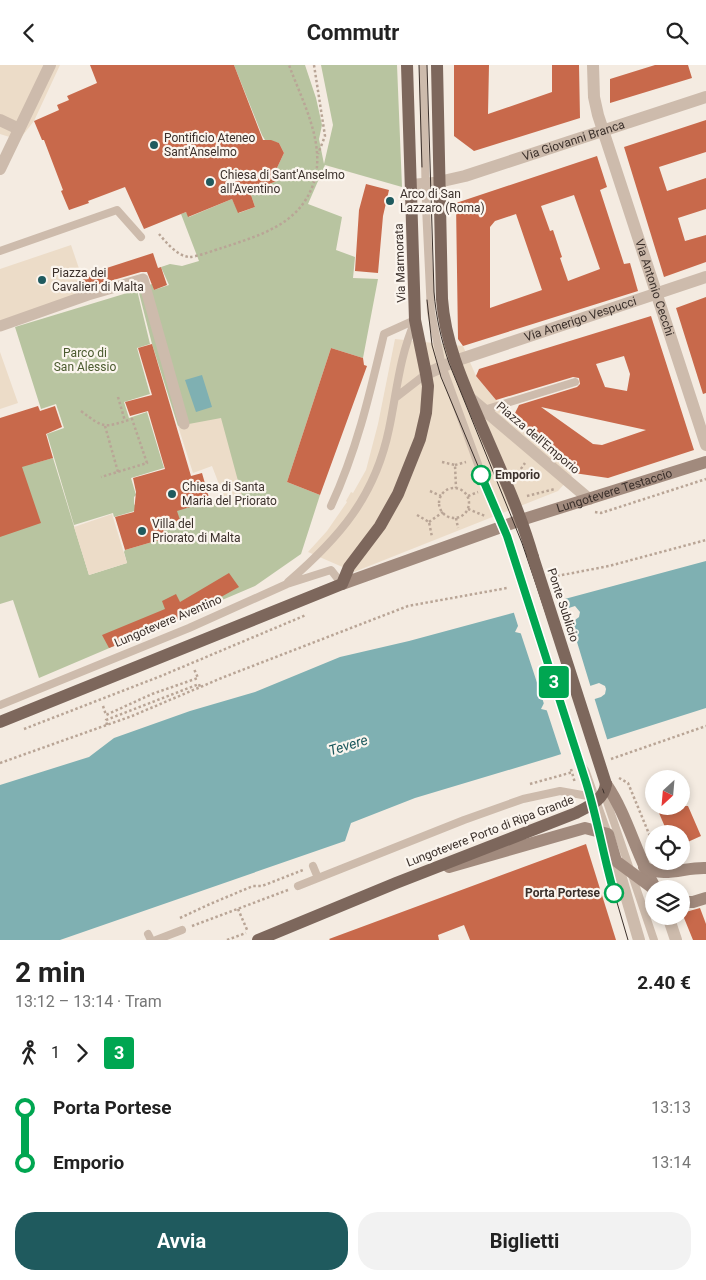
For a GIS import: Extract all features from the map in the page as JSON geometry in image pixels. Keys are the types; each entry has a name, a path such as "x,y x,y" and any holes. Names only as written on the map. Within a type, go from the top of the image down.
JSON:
{"main road":[{"name":"Via Marmorata","path":"407,65 415,320 426,374"},
{"path":"437,65 442,299 441,333"},
{"name":"Piazza dell'Emporio","path":"441,333 455,361 523,526"},
{"path":"342,584 348,567 387,515 407,475 420,439 426,413 428,386 426,374"},
{"name":"Lungotevere Testaccio","path":"523,526 589,499 706,462"},
{"path":"0,722 342,584 503,526 523,526"},
{"name":"Ponte Sublicio","path":"523,526 603,795"},
{"path":"603,795 650,880"},
{"name":"Lungotevere Porto di Ripa Grande","path":"253,936 576,813 603,795"},
{"name":"Lungotevere Porto di Ripa Grande","path":"396,883 585,828 608,834"},
{"path":"608,834 616,861 645,882"},
{"path":"644,867 659,872 706,868"}],"street":[{"path":"0,169 50,65"},
{"name":"Via Antonio Cecchi","path":"593,65 594,97 603,130 706,445"},
{"name":"Via Giovanni Branca","path":"439,182 466,176 706,97"},
{"path":"0,120 19,129"},
{"path":"411,185 439,182"},
{"name":"Via Amerigo Vespucci","path":"455,361 706,277"},
{"path":"0,326 88,295 143,279 184,424"},
{"path":"426,374 455,361"},
{"name":"Piazza dell'Emporio","path":"470,398 589,499"},
{"path":"616,861 639,940"},
{"path":"671,925 676,940"}],"lane":[{"path":"423,65 430,293 441,333 442,366 494,508 503,526 516,562 581,764 603,795 654,940"},
{"path":"0,251 117,210 141,237"},
{"path":"287,583 316,558 341,531 362,500 380,463 389,430 396,383 406,343 415,320"},
{"path":"331,506 346,473 364,418 384,334 415,320"},
{"path":"395,398 426,374"},
{"path":"484,410 575,382"},
{"name":"Lungotevere Aventino","path":"0,705 189,628 287,583 332,571 342,584"},
{"path":"298,886 431,832 523,799 556,791 603,795"},
{"path":"603,795 608,834"},
{"path":"313,866 318,878"},
{"path":"156,940 182,931"}],"path":[{"path":"289,65 311,123 318,156"},
{"path":"159,234 171,248 189,257 258,236 285,223 295,214 314,182 318,156 325,136 314,65"},
{"path":"118,397 124,421"},
{"path":"81,411 96,423 105,426 132,419 146,463 101,477"},
{"path":"105,426 118,472"},
{"path":"521,480 518,472 533,452"},
{"path":"442,461 455,465 467,461"},
{"path":"455,465 456,488"},
{"path":"524,489 528,497 554,490 564,478"},
{"path":"456,488 465,492 469,503 465,513 456,518 446,515 440,504 441,496 448,490 456,488"},
{"path":"430,491 441,496"},
{"path":"468,496 479,491"},
{"path":"468,509 486,516"},
{"path":"429,522 443,512"},
{"path":"416,515 429,522"},
{"path":"456,518 458,528"},
{"path":"429,522 432,537"},
{"path":"557,575 609,566 706,540"},
{"path":"0,763 107,725 408,606 507,588"},
{"path":"18,731 160,676 307,615"},
{"path":"103,707 106,715 198,678 194,669"},
{"path":"107,725 106,721 154,701 199,684 200,687"},
{"path":"152,695 154,701"},
{"path":"606,761 706,726"},
{"path":"567,774 581,764"},
{"path":"603,795 628,783 645,825"},
{"path":"173,922 253,886 262,886 313,866"},
{"path":"182,931 298,886"},
{"path":"238,909 253,936"}],"green space":[{"path":"234,65 305,65 316,98 322,125 319,139 324,164 333,125 321,65 397,65 402,187 325,165 308,204 342,217 336,250 355,257 353,278 378,279 363,358 331,348 287,482 320,495 301,554 255,586 39,678 13,600 0,604 0,537 16,450 27,447 32,464 53,458 89,575 127,563 125,550 166,538 162,525 179,520 176,509 224,497 227,505 244,503 184,424 178,426 152,344 138,289 152,284 154,290 169,285 161,267 170,264 182,266 199,261 181,214 186,212 189,217 232,199 239,213 255,207 250,192 279,180 276,170 284,153 279,143 265,140 262,135"},
{"name":"Parco di San Alessio","path":"137,290 150,344 137,348 150,394 124,402 129,418 147,412 164,468 131,478 136,495 134,497 134,504 138,510 114,517 113,513 74,525 47,434 64,428 56,404 41,409 15,327"}],"shaded area":[{"path":"0,65 60,65 34,121 19,140 0,134"},
{"name":"Piazza dei Cavalieri di Malta","path":"71,245 88,295 0,326 0,269"},
{"path":"395,339 463,346 476,376 496,400 574,473 558,491 354,572 308,552 327,531 366,470 378,424"},
{"path":"0,352 18,403 0,409"},
{"path":"221,418 244,503 227,505 212,466 193,473 178,426"},
{"path":"112,514 127,563 89,575 74,527"}],"water":[{"path":"202,375 212,407 196,412 185,380"},
{"name":"Tevere","path":"706,561 706,708 415,798 351,823 345,841 60,940 0,940 0,785 89,757 114,738 190,711 255,692 340,657 409,641","holes":["575,606 580,612 579,617 575,620 528,635 515,632 519,624","599,683 605,686 606,689 605,694 601,697 554,712 541,709 545,701"]}],"pier":[{"path":"563,596 567,610 521,626 519,629 513,610"},
{"path":"570,619 591,688 547,703 545,707 520,631 528,632"},
{"path":"594,697 608,742 562,757 546,708 554,709"}],"building":[{"path":"90,65 234,65 263,140 279,143 284,153 276,170 279,180 250,192 255,207 238,213 232,199 188,217 186,212 144,229 125,187 69,210 44,140 42,140 34,121 59,110 57,105 69,100 67,96 97,83"},
{"path":"454,65 489,65 488,114 552,92 552,65 579,65 580,118 474,151 454,136"},
{"path":"655,65 688,65 692,78 610,103 610,79"},
{"path":"706,120 706,152 659,167 667,191 706,178 706,209 678,218 685,241 706,235 706,262 664,277 624,147"},
{"path":"597,156 607,187 600,190 624,264 630,263 638,291 463,346 458,339 456,203","holes":["574,195 600,269 568,281 553,230 550,231 541,206","516,214 542,290 490,308 490,227 495,221"]},
{"path":"366,184 389,190 383,216 378,273 355,271 359,210"},
{"path":"153,253 158,268 161,267 167,285 154,290 147,272 141,272 86,288 82,276"},
{"path":"706,297 706,393 703,394 676,308"},
{"path":"651,316 694,450 608,478 574,473 513,417 519,405 577,387 580,384 579,378 573,377 496,400 476,376 479,369","holes":["624,356 630,374 627,391 605,387 596,364","541,407 646,430 602,445 593,444"]},
{"path":"152,344 191,476 202,473 210,501 177,511 180,520 162,525 166,538 125,550 115,517 134,512 136,492 133,478 165,469 148,411 130,416 125,402 152,395 138,348"},
{"path":"331,348 363,358 364,365 367,366 320,495 287,482"},
{"path":"38,406 40,411 55,406 62,427 46,434 53,458 22,467 41,523 0,537 0,418"},
{"path":"229,573 239,587 174,623 109,648 102,635 165,609 162,601 176,594 180,602"},
{"path":"690,811 701,836 690,841 690,825 664,825 660,815 690,815"},
{"path":"586,844 616,940 470,940 464,925 438,935 439,940 329,939"},
{"path":"700,908 706,924 706,940 693,940 687,925 690,925 690,911"}],"tram line":[{"path":"419,65 422,167"},
{"path":"427,65 434,292 441,337 449,363 522,543 604,793"},
{"path":"427,300 432,345 441,377 503,526"},
{"name":"3","path":"481,475 507,536 593,804 604,858 614,893"},
{"path":"579,761 593,804 604,858 628,940"}],"place":[{"name":"Pontificio Ateneo Sant'Anselmo","path":"154,145"},
{"name":"Chiesa di Sant'Anselmo all'Aventino","path":"210,182"},
{"name":"Arco di San Lazzaro (Roma)","path":"390,201"},
{"name":"Piazza dei Cavalieri di Malta","path":"42,280"},
{"name":"Emporio","path":"481,475"},
{"name":"Chiesa di Santa Maria del Priorato","path":"172,494"},
{"name":"Villa del Priorato di Malta","path":"142,531"},
{"name":"Porta Portese","path":"614,893"}]}
